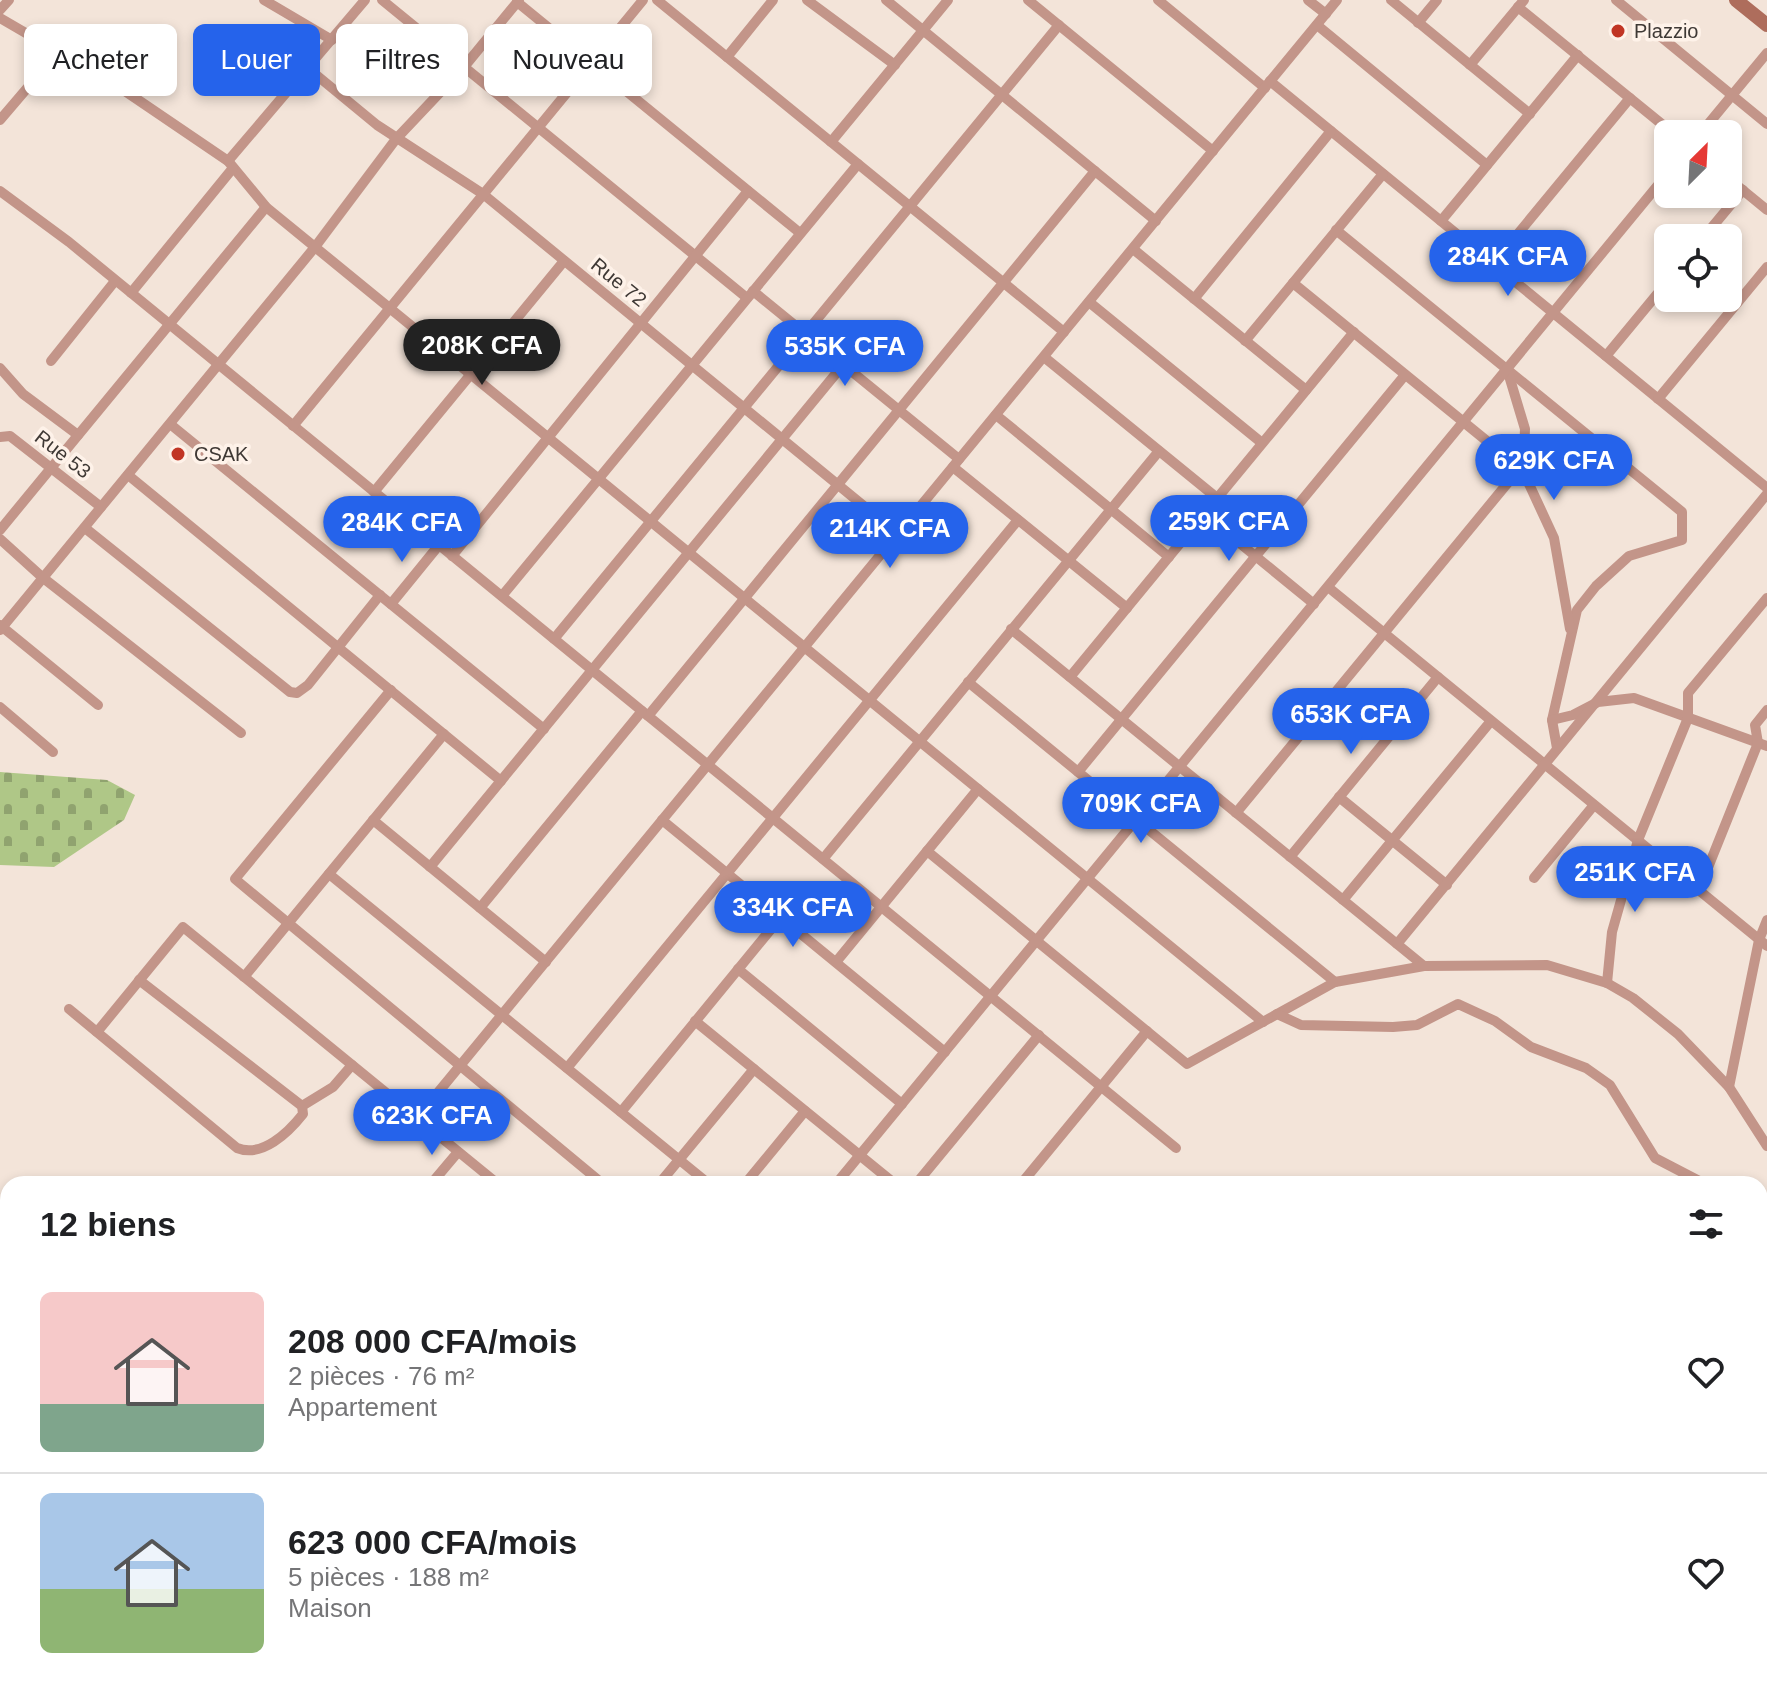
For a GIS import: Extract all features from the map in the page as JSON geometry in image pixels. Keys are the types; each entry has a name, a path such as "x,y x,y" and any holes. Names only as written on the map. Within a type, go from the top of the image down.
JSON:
{"main road":[{"path":"1736,0 1767,25"}],"street":[{"path":"0,10 9,0"},
{"path":"264,0 332,40"},
{"path":"320,55 365,0"},
{"path":"382,0 411,24"},
{"path":"500,0 516,4 541,24"},
{"path":"623,24 643,0"},
{"path":"657,0 1064,332"},
{"path":"727,57 773,0"},
{"path":"807,0 895,65"},
{"path":"886,0 1156,221"},
{"path":"831,142 948,0"},
{"path":"1158,0 1331,131 1767,488"},
{"path":"1308,0 1326,14"},
{"path":"417,1118 1337,0"},
{"path":"1391,0 1530,114"},
{"path":"1418,23 1437,0"},
{"path":"1616,0 1767,124"},
{"path":"1035,2 1213,151"},
{"path":"468,62 516,4"},
{"path":"1470,65 1521,4 1657,120"},
{"path":"0,18 24,32"},
{"path":"554,639 1059,25"},
{"path":"1317,25 1487,165"},
{"path":"1711,120 1767,53"},
{"path":"1441,221 1578,55"},
{"path":"468,70 695,256 805,334 899,410 1018,520 1127,608"},
{"name":"Rue 72","path":"320,78 396,139 432,158 483,194 898,534"},
{"path":"0,120 24,92"},
{"path":"132,96 230,165 266,207 1263,1022"},
{"path":"131,293 287,96"},
{"path":"98,705 1,628 315,247 396,139 437,96"},
{"path":"293,426 564,96"},
{"path":"631,96 800,233"},
{"path":"1493,264 1630,98"},
{"path":"1194,299 1331,131"},
{"path":"502,596 858,164"},
{"path":"480,908 744,598 1095,171"},
{"path":"1245,341 1383,174"},
{"path":"843,1176 1654,190"},
{"path":"1715,224 1743,190 1767,210"},
{"path":"0,191 131,293 1176,1148"},
{"path":"452,556 748,191"},
{"path":"0,530 266,207"},
{"path":"1336,230 1682,512 1682,540 1629,556 1596,586 1577,610 1552,720 1557,748"},
{"path":"1133,249 1306,390"},
{"path":"374,492 564,261"},
{"path":"1658,399 1767,267"},
{"path":"51,361 115,281"},
{"path":"1236,813 1520,468 1293,283"},
{"path":"1606,356 1654,298"},
{"path":"1089,302 1262,443"},
{"path":"1070,677 1354,332"},
{"path":"1044,357 1217,498"},
{"path":"430,867 843,365"},
{"path":"0,368 23,394 78,435"},
{"path":"1507,369 1525,429 1523,471 1554,538 1571,643"},
{"path":"1078,772 1405,375"},
{"path":"996,415 1169,557"},
{"path":"170,424 544,729"},
{"name":"Rue 53","path":"0,437 10,436 101,507"},
{"path":"823,859 1159,451"},
{"path":"128,475 501,781"},
{"path":"1397,944 1767,494"},
{"path":"1204,514 1314,604"},
{"path":"567,1068 1018,520"},
{"path":"85,528 290,692 297,693 308,685 380,595"},
{"path":"0,539 42,577 241,733"},
{"path":"391,604 439,545"},
{"path":"1328,587 1763,943"},
{"path":"1607,983 1612,932 1638,840 1688,718 1688,693 1767,598"},
{"path":"1011,629 1424,966"},
{"path":"1290,857 1438,677"},
{"path":"968,682 1335,982"},
{"path":"391,690 237,872 235,879 238,885 593,1176"},
{"path":"1552,720 1573,715 1598,702 1634,698 1762,744"},
{"path":"0,707 53,752"},
{"path":"1699,890 1762,744 1755,725 1767,710"},
{"path":"1343,900 1491,721"},
{"path":"244,977 444,734"},
{"path":"836,962 978,789"},
{"path":"1339,797 1447,885"},
{"path":"1534,878 1594,805"},
{"path":"373,820 546,962"},
{"path":"662,820 945,1052"},
{"path":"927,851 1187,1064 1335,982 1424,966 1547,965 1607,983 1633,998 1678,1034 1729,1087 1767,1146"},
{"path":"329,874 699,1176"},
{"path":"621,1112 781,917"},
{"path":"1729,1087 1767,920"},
{"path":"97,1032 183,927 488,1176"},
{"path":"738,969 902,1104"},
{"path":"69,1009 245,1151 263,1148 293,1126 303,1114 302,1106 139,980"},
{"path":"1277,1014 1301,1025 1393,1027 1417,1025 1458,1004 1495,1021 1531,1047 1586,1068 1610,1085 1655,1158 1690,1176"},
{"path":"695,1021 885,1176"},
{"path":"1028,1176 1147,1031"},
{"path":"923,1176 1039,1035"},
{"path":"302,1106 333,1087 352,1065"},
{"path":"666,1176 754,1069"},
{"path":"752,1176 805,1111"},
{"path":"438,1176 458,1152"}],"green space":[{"path":"0,772 107,780 135,795 124,820 54,867 0,865"}],"place":[{"name":"Plazzio","path":"1618,31"},
{"name":"CSAK","path":"178,454"}]}
